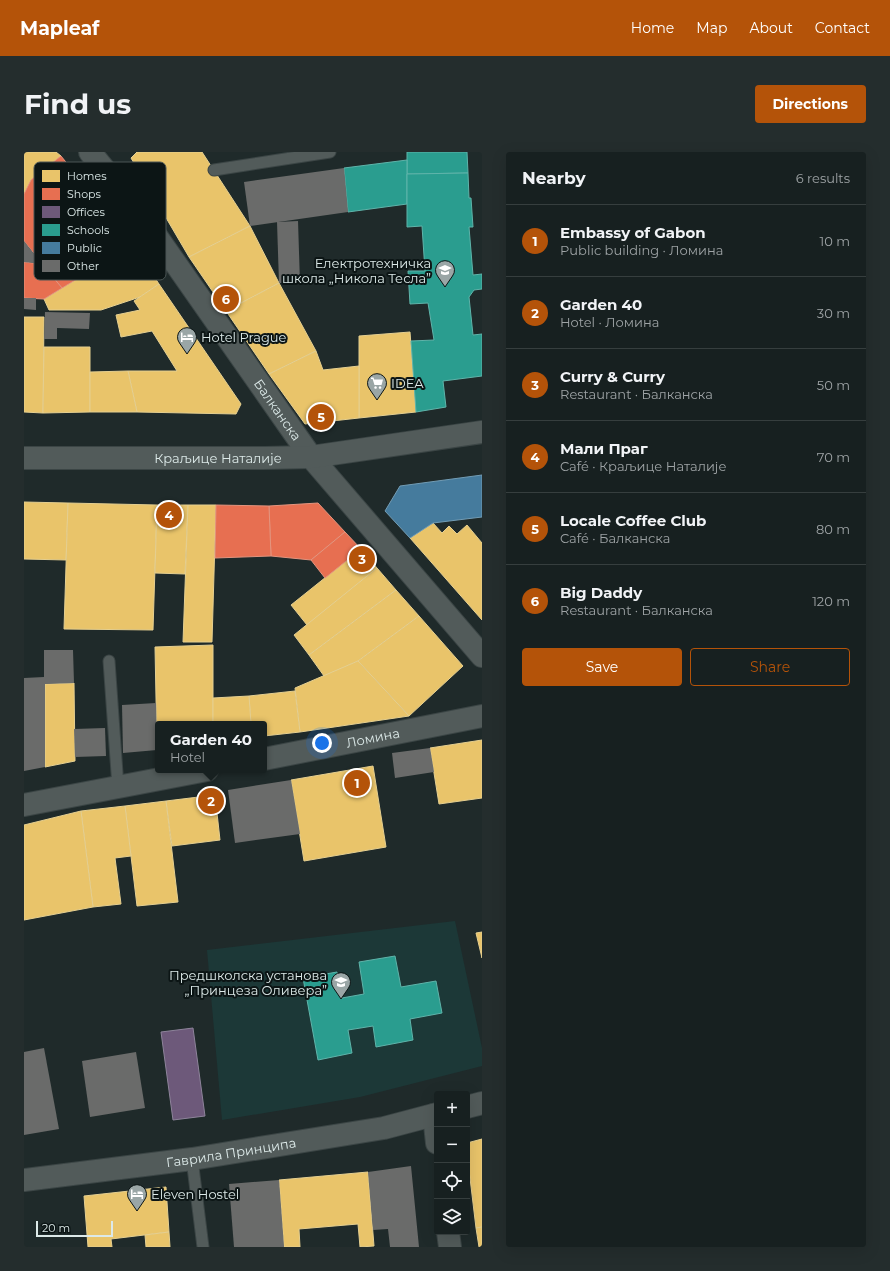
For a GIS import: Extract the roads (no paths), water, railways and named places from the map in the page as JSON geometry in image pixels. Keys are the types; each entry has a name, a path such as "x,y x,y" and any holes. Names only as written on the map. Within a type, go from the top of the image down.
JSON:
{"street":[{"name":"Балканска","path":"90,152 100,162"},
{"name":"Балканска","path":"166,235 311,457 482,656"},
{"name":"Краљице Наталије","path":"24,458 311,457 482,432"},
{"name":"Ломина","path":"267,758 482,716"},
{"path":"24,805 191,773"},
{"path":"470,1106 482,1103"},
{"name":"Гаврила Принципа","path":"24,1180 192,1159 384,1128 434,1115"},
{"path":"448,1235 450,1247"}],"lane":[{"path":"214,170 330,152"},
{"path":"109,661 118,787"},
{"path":"192,1159 203,1247"}],"place":[{"name":"Електротехничка школа „Никола Тесла”","path":"445,287"},
{"name":"Big Daddy","path":"226,299"},
{"name":"Hotel Prague","path":"187,354"},
{"name":"IDEA","path":"377,400"},
{"name":"Locale Coffee Club","path":"321,417"},
{"name":"Мали Праг","path":"169,515"},
{"name":"Curry & Curry","path":"362,559"},
{"name":"Embassy of Gabon","path":"357,783"},
{"name":"Garden 40","path":"211,801"},
{"name":"Предшколска установа „Принцеза Оливера”","path":"341,999"},
{"name":"Eleven Hostel","path":"137,1211"}]}
